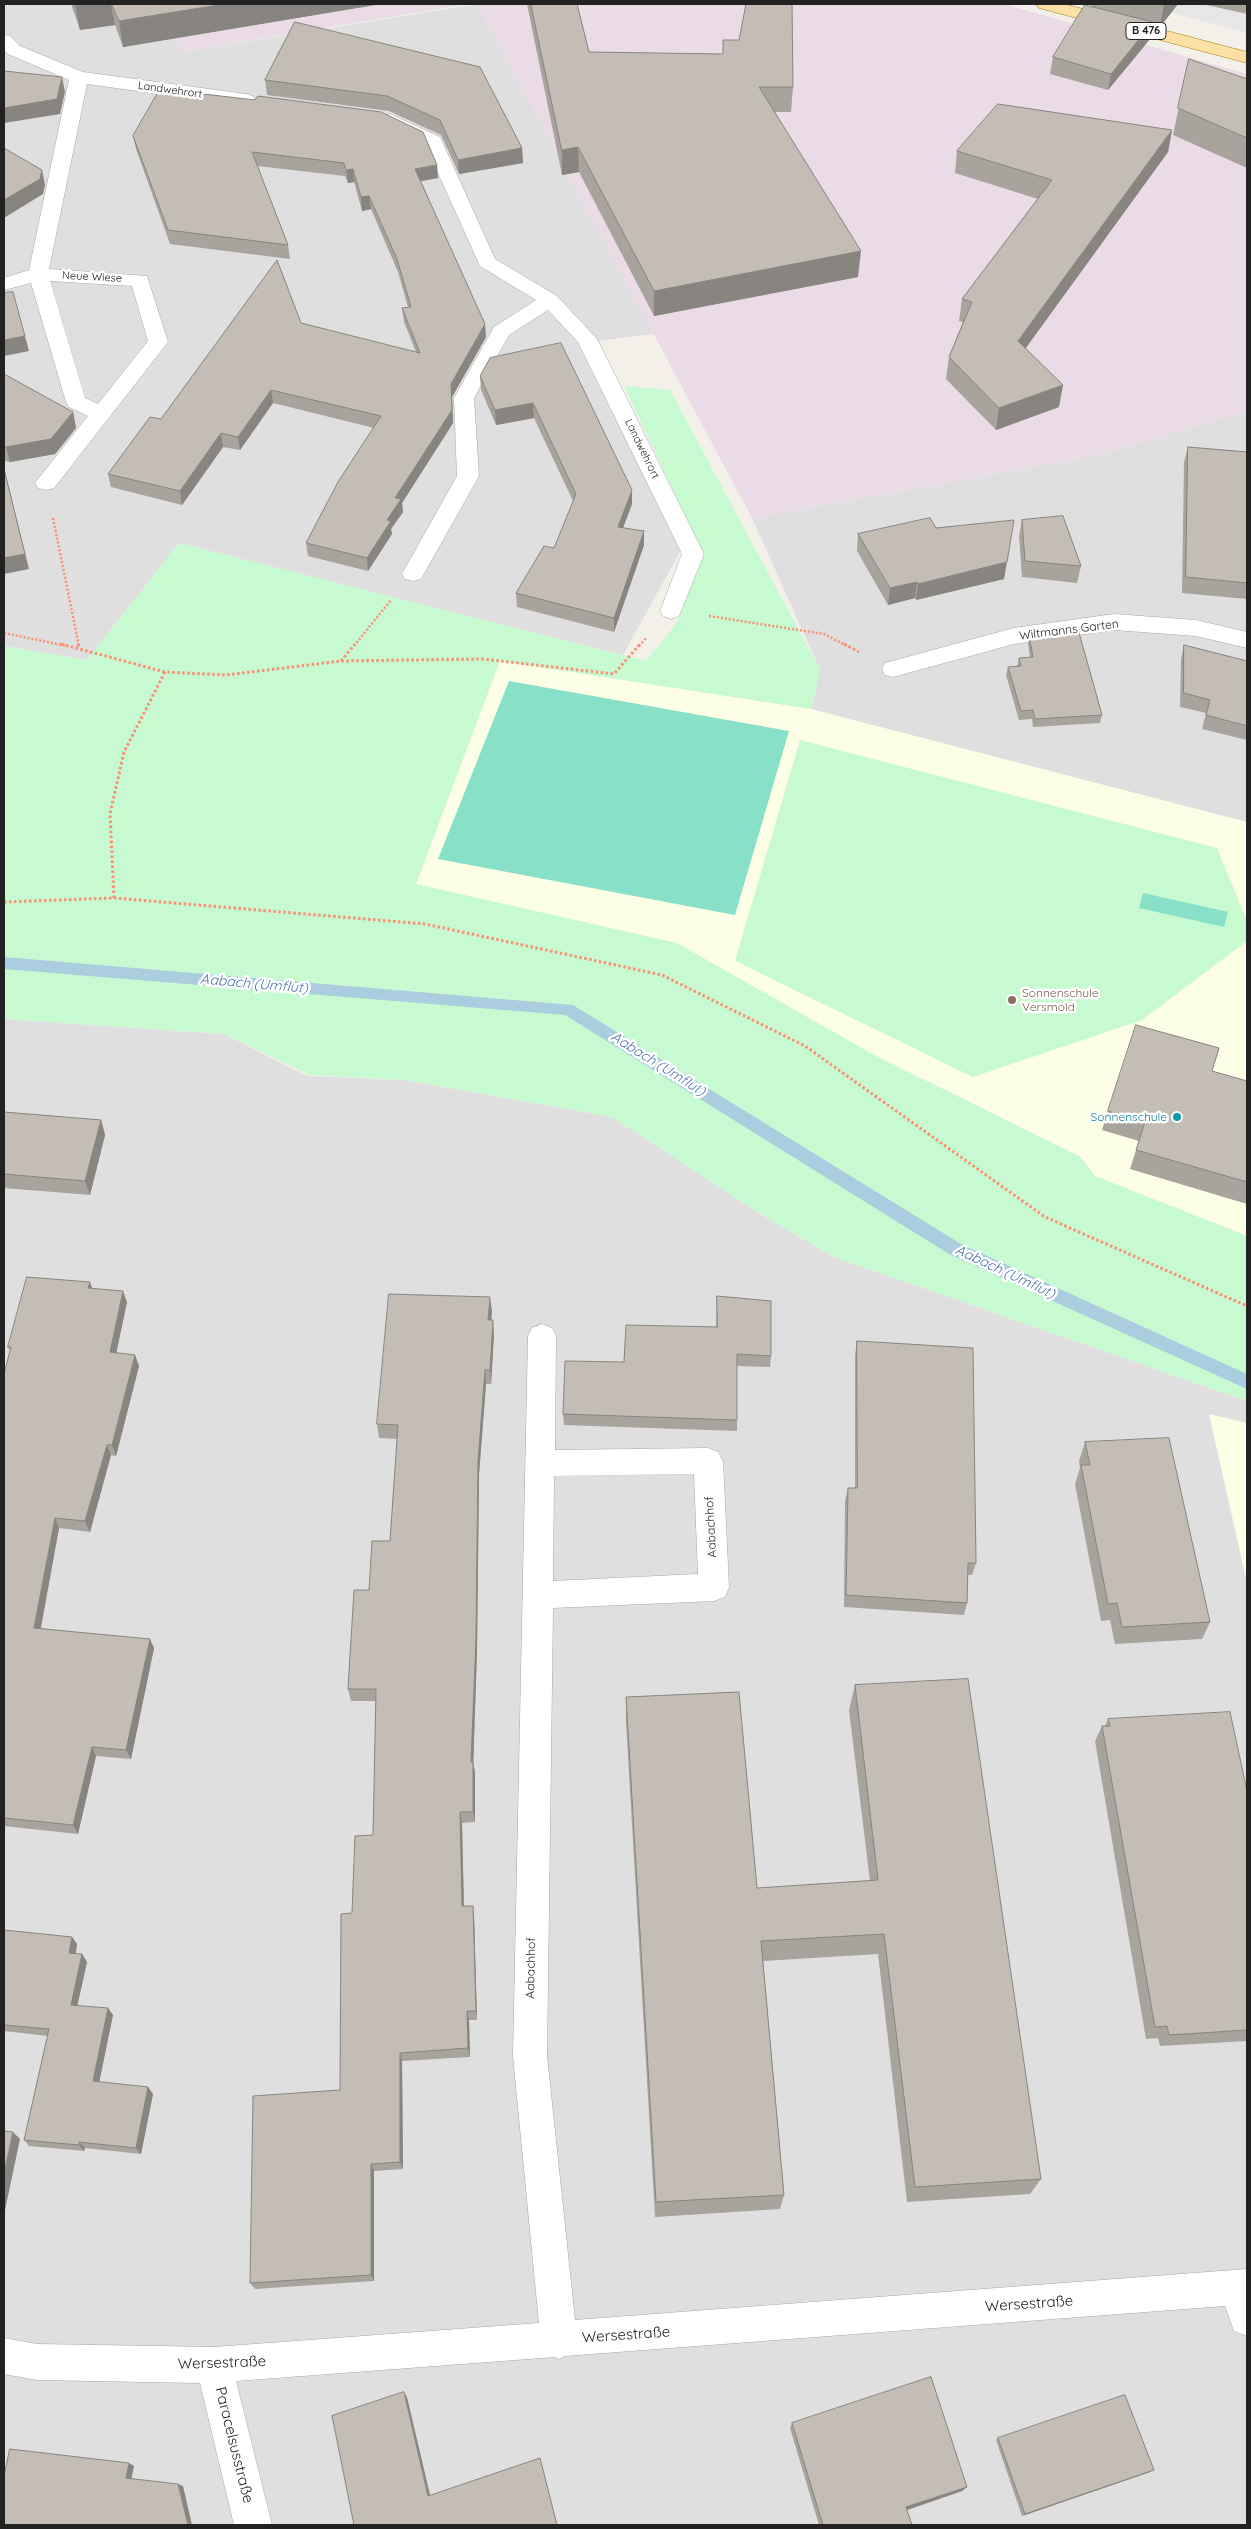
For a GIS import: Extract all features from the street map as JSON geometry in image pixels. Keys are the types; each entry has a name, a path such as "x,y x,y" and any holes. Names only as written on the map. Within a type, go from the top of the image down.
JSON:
{"main road":[{"name":"B 476","path":"1045,4 1247,58"}],"street":[{"name":"Landwehrort","path":"7,48 79,77 262,102"},
{"path":"79,77 38,274 76,402 100,413"},
{"name":"Landwehrort","path":"369,116 388,119 433,141 487,262 550,300 587,338 693,554 671,611"},
{"name":"Neue Wiese","path":"4,284 38,274 140,280 158,342 46,483"},
{"path":"413,574 468,476 464,398 501,331 550,300"},
{"name":"Wiltmanns Garten","path":"893,669 1014,636 1114,622 1196,628 1247,640"},
{"name":"Aabachhof","path":"542,1336 530,2056 559,2340"},
{"name":"Aabachhof","path":"538,1595 714,1587 708,1461 539,1463"},
{"name":"Wersestraße","path":"4,2356 37,2362 214,2365 559,2340 1244,2297"},
{"name":"Paracelsusstraße","path":"214,2365 253,2525"}],"path":[{"path":"46,483 79,648"},
{"path":"341,662 413,574"},
{"path":"4,633 79,648 165,672 226,675 341,662 483,658 614,674 671,611 824,634 893,669"},
{"path":"114,898 110,814 124,752 165,672"},
{"path":"4,902 114,898 426,924 662,975 805,1046 1045,1218 1247,1306"}],"shaded area":[{"path":"4,4 160,4 183,52 477,4 654,334 581,343 681,550 623,655 179,543 87,660 4,646"},
{"path":"160,4 468,4 183,52"},
{"path":"477,4 1004,4 1247,74 1247,411 1099,455 752,518"},
{"path":"1140,4 1205,4 1247,14 1247,33"},
{"name":"Sonnenschule Versmold","path":"1247,411 1247,1236 1095,1176 1080,1156 876,1056 416,884 500,660 811,709 820,670 752,518 1099,455"},
{"name":"Sonnenschule Versmold","path":"500,660 811,709 1247,822 1247,1236 1095,1176 1080,1156 876,1056 416,884"},
{"path":"4,1019 224,1034 307,1076 405,1080 612,1117 765,1217 834,1257 1247,1401 1247,2525 4,2525"},
{"path":"1209,1414 1247,1423 1247,1583"}],"green space":[{"path":"624,386 670,390 820,670 811,709 500,661 416,884 677,943 876,1056 1080,1157 1095,1176 1247,1236 1247,1401 834,1257 765,1217 612,1117 405,1080 310,1075 224,1034 4,1019 4,646 87,660 179,543 646,661 676,624 704,555"},
{"path":"509,681 789,731 735,915 438,859"},
{"path":"800,740 1217,848 1247,921 1247,941 1142,1020 973,1077 735,961"},
{"path":"1143,893 1228,912 1224,927 1139,908"}],"building":[{"path":"112,4 225,4 119,21"},
{"path":"531,4 577,4 589,52 723,54 723,40 739,40 746,4 792,4 793,87 759,87 861,251 654,291 578,147 562,150"},
{"path":"1085,5 1153,22 1111,74 1053,57"},
{"path":"295,22 480,67 522,148 458,160 440,120 387,96 265,80"},
{"path":"1189,59 1247,79 1247,138 1178,108"},
{"path":"4,71 62,77 57,99 4,108"},
{"path":"160,89 255,100 258,96 381,112 423,132 437,165 415,169 485,324 451,384 452,410 395,498 401,499 387,520 391,521 367,558 306,543 338,482 381,416 271,390 238,437 221,433 180,491 108,474 150,417 161,419 277,260 301,323 420,353 402,308 411,307 397,259 369,196 361,197 353,169 346,170 344,163 252,152 288,245 168,230 133,136"},
{"path":"998,104 1172,130 1018,341 1063,385 999,408 949,357 972,302 962,299 1052,180 957,151"},
{"path":"4,148 42,170 40,179 4,200"},
{"path":"13,292 25,336 4,340 4,293"},
{"path":"561,343 632,490 618,527 644,531 614,618 516,593 544,546 554,548 576,494 533,403 495,410 480,376 490,358"},
{"path":"4,374 73,412 51,439 4,446"},
{"path":"1188,447 1247,452 1247,583 1186,577"},
{"path":"4,469 25,554 4,558"},
{"path":"1063,516 1081,566 1025,561 1022,520"},
{"path":"930,518 936,528 1014,520 1007,562 918,584 917,582 890,588 858,534"},
{"path":"1078,629 1102,715 1035,719 1033,710 1021,711 1008,667 1021,666 1019,658 1033,657 1029,635"},
{"path":"1184,645 1247,661 1247,726 1206,715 1210,700 1184,693"},
{"name":"Sonnenschule","path":"1136,1025 1219,1048 1212,1071 1247,1081 1247,1182 1136,1150 1145,1122 1108,1111"},
{"path":"4,1112 101,1120 85,1181 4,1174"},
{"path":"27,1277 90,1282 88,1288 123,1291 110,1352 135,1355 112,1445 107,1445 85,1521 55,1518 34,1628 150,1639 126,1750 92,1747 73,1825 4,1818 4,1374 11,1347 8,1347"},
{"path":"389,1294 490,1297 488,1320 493,1320 490,1370 485,1370 478,1461 476,1638 471,1762 473,1762 473,1812 460,1812 462,1906 473,1906 476,2011 467,2011 468,2048 400,2053 400,2162 371,2164 371,2275 250,2283 253,2096 340,2090 341,1914 352,1913 355,1836 373,1835 376,1689 348,1689 354,1590 369,1590 372,1541 390,1541 398,1425 377,1424"},
{"path":"717,1296 771,1301 771,1356 737,1354 737,1420 563,1414 565,1361 624,1362 626,1325 717,1327"},
{"path":"857,1341 973,1348 976,1563 968,1563 967,1603 846,1595 848,1488 857,1488"},
{"path":"1169,1438 1210,1622 1122,1627 1117,1603 1108,1604 1081,1465 1090,1465 1085,1442"},
{"path":"968,1679 1041,2179 915,2187 884,1934 761,1941 784,2195 656,2202 626,1697 739,1692 757,1888 878,1880 855,1685"},
{"path":"1230,1712 1247,1791 1247,2030 1169,2035 1167,2026 1155,2027 1102,1726 1110,1726 1108,1719"},
{"path":"4,1930 72,1937 69,1953 82,1954 71,2005 108,2008 93,2081 148,2087 136,2148 79,2142 79,2145 24,2140 49,2029 4,2025"},
{"path":"4,2131 13,2132 4,2173"},
{"path":"931,2377 967,2487 906,2507 912,2525 823,2525 792,2423"},
{"path":"404,2392 428,2496 540,2458 557,2525 354,2525 332,2416"},
{"path":"1125,2395 1154,2470 1025,2514 998,2438"},
{"path":"10,2449 129,2463 126,2478 178,2484 188,2525 4,2525 4,2477"}],"waterway":[{"name":"Aabach (Umflut)","path":"4,963 568,1009 955,1249 1247,1382"}],"place":[{"name":"Sonnenschule Versmold","path":"1012,1000"},
{"name":"Sonnenschule","path":"1177,1117"}]}
